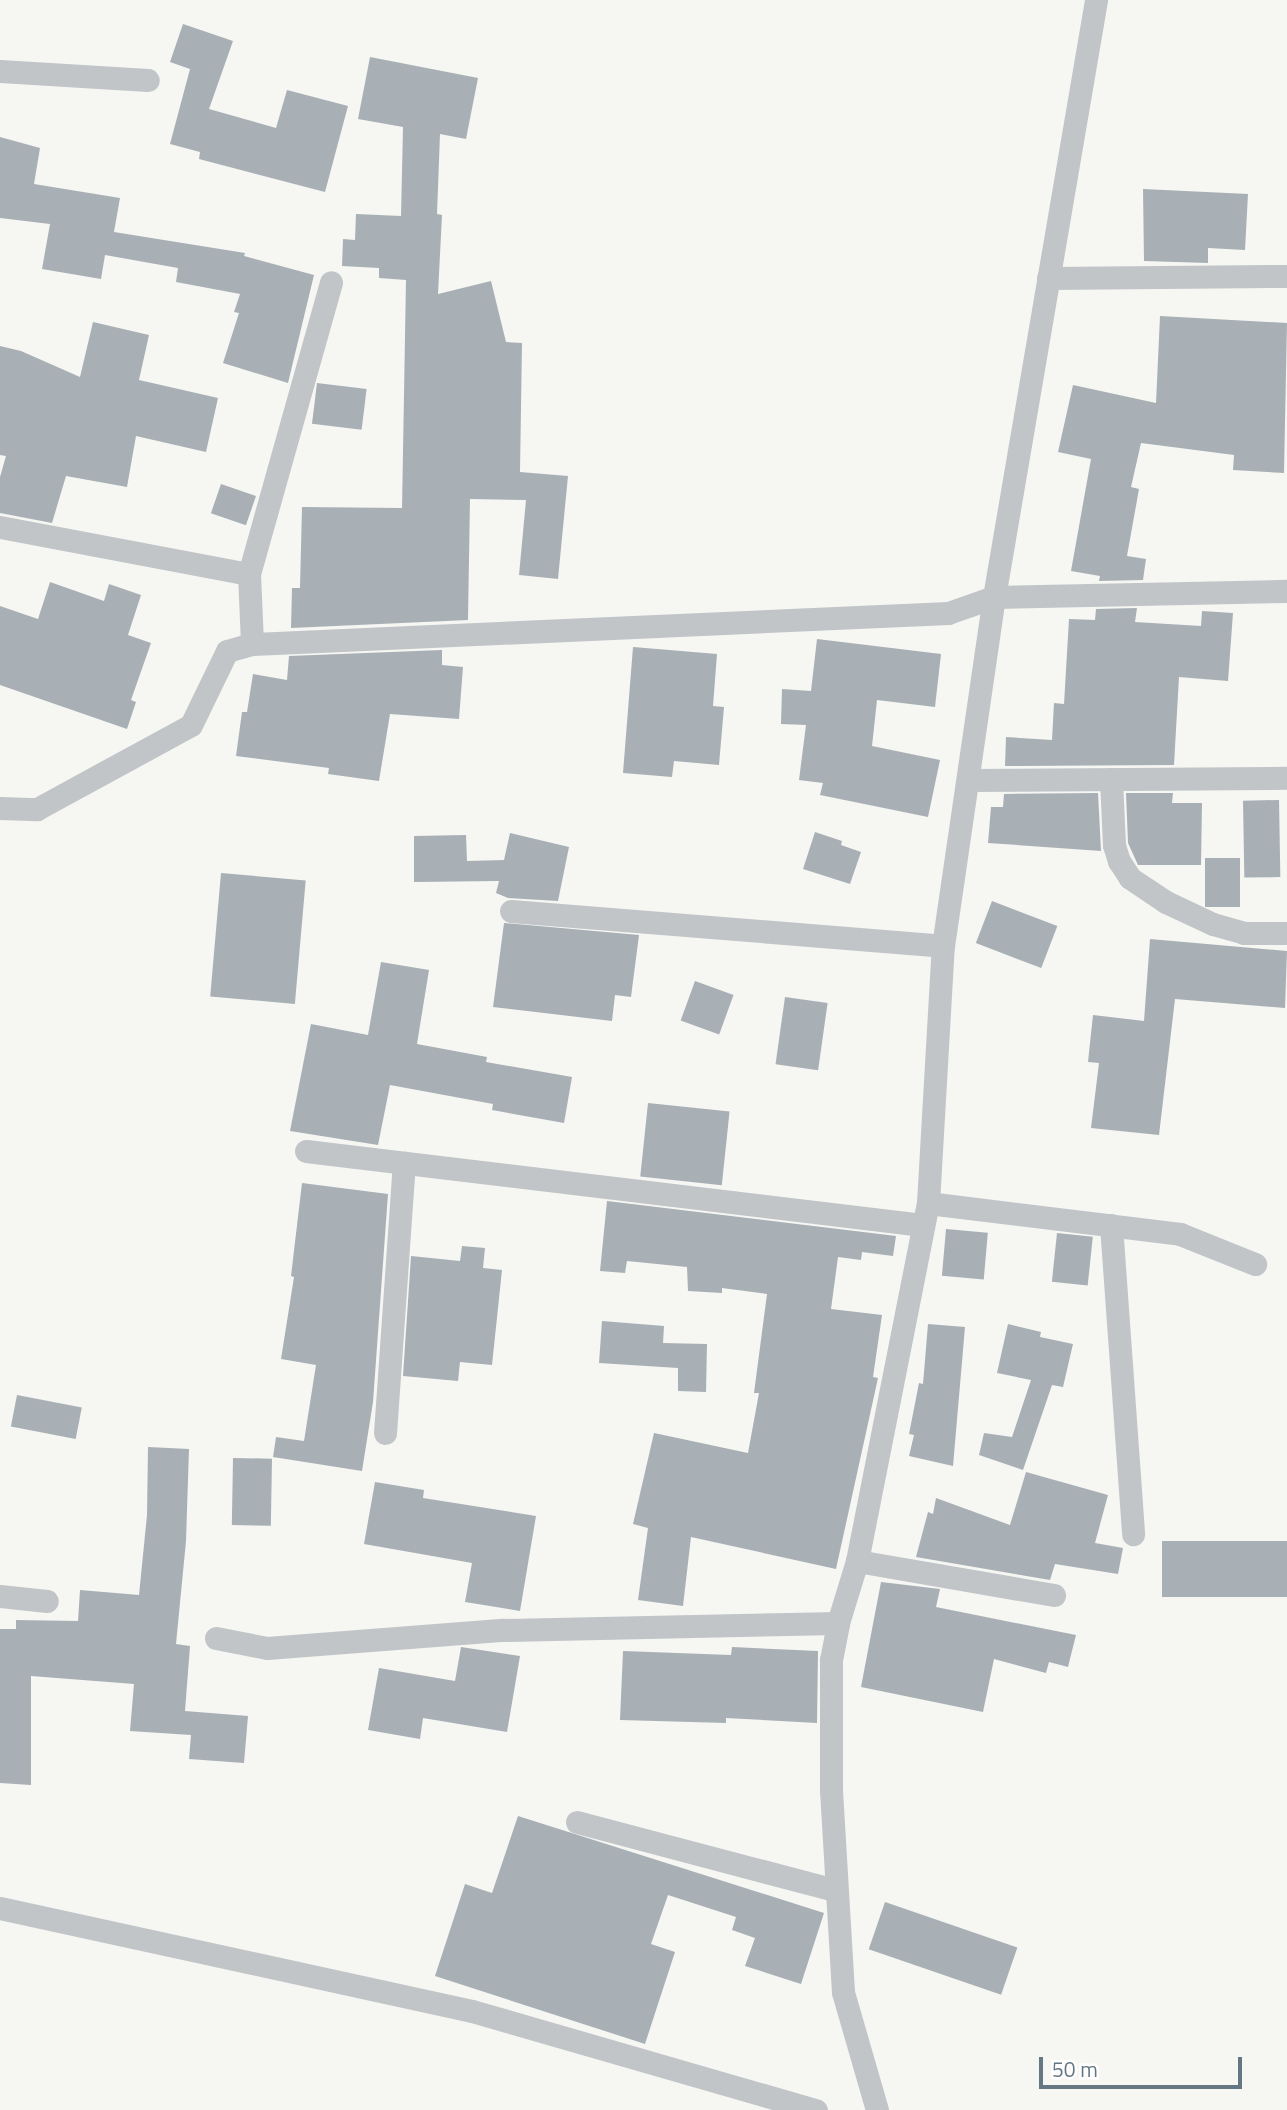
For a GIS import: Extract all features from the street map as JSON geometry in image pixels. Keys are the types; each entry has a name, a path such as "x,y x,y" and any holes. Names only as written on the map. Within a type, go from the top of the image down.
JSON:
{"street":[{"path":"877,2110 843,1992 835,1890 831,1660 838,1623 857,1561 926,1214 943,946 994,597 1096,0"},
{"path":"0,71 148,80"},
{"path":"1048,278 1287,276"},
{"path":"253,644 249,573 331,282"},
{"path":"0,527 249,573"},
{"path":"0,807 37,809 191,725 227,651 253,644 948,613 994,597 1287,591"},
{"path":"968,780 1287,778"},
{"path":"1111,779 1114,845 1119,861 1130,878 1166,902 1213,924 1244,933 1287,933"},
{"path":"511,911 943,946"},
{"path":"306,1151 926,1214 1111,1225 1180,1234 1255,1264"},
{"path":"385,1433 404,1163"},
{"path":"1111,1225 1133,1534"},
{"path":"857,1561 1054,1595"},
{"path":"0,1596 47,1601"},
{"path":"216,1639 267,1648 503,1630 838,1623"},
{"path":"577,1822 835,1890"},
{"path":"0,1908 472,2011 816,2110"}],"building":[{"path":"183,24 233,41 209,109 276,128 287,90 348,106 325,192 199,159 200,152 170,144 190,69 170,62"},
{"path":"370,57 478,78 466,139 440,134 437,214 442,215 438,294 491,281 506,342 522,343 520,472 568,476 558,579 519,575 526,500 470,499 468,620 291,628 292,588 300,588 302,507 402,508 406,280 379,278 379,268 342,266 343,239 355,240 356,214 401,216 403,127 358,119"},
{"path":"0,137 40,148 34,184 120,198 114,232 245,253 244,256 314,275 288,383 223,363 239,313 234,312 240,294 176,282 178,268 105,255 101,279 42,269 50,224 0,218"},
{"path":"1143,189 1248,194 1245,250 1208,248 1208,263 1144,261"},
{"path":"1160,316 1287,323 1284,473 1233,470 1234,455 1141,443 1131,487 1139,489 1127,556 1146,559 1143,580 1099,581 1100,576 1071,571 1091,459 1058,452 1073,385 1156,403"},
{"path":"93,322 149,335 139,380 218,398 206,452 136,436 127,487 66,476 52,523 0,513 0,477 6,456 0,455 0,346 21,351 80,377"},
{"path":"317,383 367,389 362,430 312,424"},
{"path":"221,484 256,496 246,525 211,513"},
{"path":"50,582 104,601 109,584 141,595 128,635 151,643 131,700 136,702 127,729 0,685 0,606 38,619"},
{"path":"1137,608 1135,622 1201,626 1202,611 1233,613 1228,681 1179,677 1174,765 1005,766 1006,737 1052,740 1054,703 1064,704 1069,619 1095,620 1096,609"},
{"path":"817,639 941,654 935,707 877,700 872,746 940,760 928,817 820,795 823,783 799,780 806,725 781,724 782,689 811,691"},
{"path":"633,647 717,654 713,706 724,707 719,765 674,761 672,777 623,773"},
{"path":"442,650 442,665 463,667 459,719 390,714 379,781 328,774 329,768 236,756 242,712 247,712 253,674 287,680 289,656"},
{"path":"1098,793 1101,851 988,843 991,807 1003,807 1004,794"},
{"path":"1126,793 1173,793 1172,803 1202,803 1201,865 1138,865 1128,843"},
{"path":"1279,800 1280,877 1244,878 1243,801"},
{"path":"815,832 842,841 841,845 861,852 850,884 803,869"},
{"path":"510,833 569,847 558,901 508,898 496,893 499,881 414,882 414,836 466,835 467,861 504,860"},
{"path":"1205,858 1240,858 1240,907 1205,907"},
{"path":"221,873 306,880 295,1004 210,997"},
{"path":"992,901 1057,926 1041,968 976,943"},
{"path":"504,923 639,935 631,997 615,995 612,1021 493,1007"},
{"path":"1150,939 1287,951 1285,1008 1175,999 1159,1135 1091,1128 1099,1063 1088,1062 1093,1015 1144,1021"},
{"path":"381,962 429,970 417,1044 487,1057 486,1062 572,1077 564,1123 492,1110 493,1104 390,1085 378,1145 290,1131 311,1024 368,1035"},
{"path":"695,981 734,995 719,1034 681,1020"},
{"path":"785,997 828,1003 818,1070 776,1064"},
{"path":"648,1103 730,1112 722,1185 640,1177"},
{"path":"302,1183 388,1194 373,1402 362,1471 273,1457 276,1437 304,1441 316,1365 281,1359 294,1277 291,1276"},
{"path":"607,1201 896,1236 893,1256 862,1252 861,1260 838,1257 831,1309 882,1315 873,1377 878,1378 836,1569 691,1537 683,1606 638,1600 648,1528 633,1524 654,1433 748,1453 759,1393 754,1393 767,1294 722,1288 722,1293 688,1291 687,1267 627,1261 625,1273 600,1271"},
{"path":"946,1229 988,1233 984,1279 942,1276"},
{"path":"1057,1233 1093,1237 1088,1285 1052,1282"},
{"path":"462,1246 485,1248 483,1268 502,1270 492,1365 460,1362 458,1381 403,1376 411,1256 460,1261"},
{"path":"602,1321 664,1326 663,1343 707,1344 706,1392 678,1391 678,1368 599,1363"},
{"path":"928,1324 965,1327 953,1466 909,1456 914,1435 909,1434 919,1383 923,1384"},
{"path":"1008,1324 1041,1332 1040,1337 1073,1344 1063,1387 1052,1385 1023,1470 979,1455 984,1433 1012,1437 1031,1380 997,1373"},
{"path":"17,1395 82,1408 76,1439 11,1426"},
{"path":"148,1447 189,1449 186,1541 176,1644 190,1646 185,1711 248,1716 244,1763 189,1759 191,1735 130,1731 134,1684 31,1676 31,1785 0,1783 0,1629 16,1629 16,1620 78,1621 80,1590 139,1595 147,1515"},
{"path":"233,1458 272,1459 271,1526 232,1525"},
{"path":"1026,1472 1108,1495 1095,1543 1123,1548 1118,1574 1055,1564 1050,1580 916,1557 928,1512 933,1514 936,1498 1010,1525"},
{"path":"375,1482 424,1490 423,1498 536,1516 520,1611 465,1602 472,1563 364,1544"},
{"path":"1162,1541 1287,1541 1287,1597 1162,1597"},
{"path":"881,1582 940,1589 936,1607 1076,1635 1068,1667 1049,1662 1046,1673 994,1659 983,1712 861,1687"},
{"path":"461,1647 520,1656 507,1732 423,1718 420,1739 368,1730 379,1668 455,1681"},
{"path":"732,1647 818,1651 817,1723 726,1718 726,1723 620,1720 623,1651 731,1655"},
{"path":"518,1816 824,1913 801,1984 745,1966 755,1938 732,1930 736,1917 668,1895 651,1944 675,1952 645,2044 435,1976 465,1884 492,1893"},
{"path":"885,1902 1017,1948 1001,1995 869,1949"}]}
